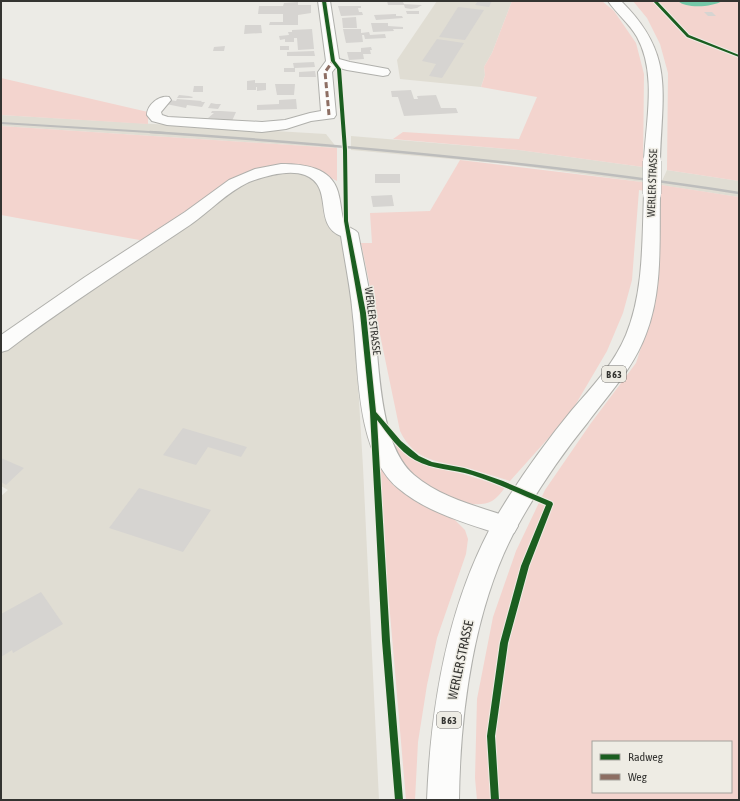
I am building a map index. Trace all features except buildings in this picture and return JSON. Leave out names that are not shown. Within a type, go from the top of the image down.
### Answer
[{"type":"main road","points":[[164,100],[154,111],[154,115],[157,118],[166,121],[262,127],[286,124],[310,117],[329,115],[324,72],[333,61],[324,1]]},
{"type":"main road","name":"WERLER STRASSE","points":[[443,800],[447,731],[455,680],[472,608],[483,573],[505,526],[524,493],[626,358],[640,322],[646,297],[652,194],[656,79],[655,66],[647,42],[641,32],[625,11],[614,1]]},
{"type":"main road","points":[[333,61],[347,66],[383,72]]},
{"type":"main road","name":"WERLER STRASSE","points":[[1,345],[54,306],[186,220],[225,188],[259,173],[272,170],[305,170],[319,175],[328,187],[335,223],[349,233],[363,313],[373,412],[387,458],[405,481],[430,498],[505,526]]},
{"type":"shaded area","points":[[437,1],[512,1],[492,53],[484,67],[485,75],[481,87],[400,79],[397,60]]},
{"type":"shaded area","points":[[512,1],[602,1],[614,11],[636,43],[644,74],[643,167],[519,150],[393,139],[403,132],[519,139],[537,97],[481,87],[485,75],[484,67],[492,53]]},
{"type":"shaded area","points":[[633,1],[739,1],[739,181],[667,170],[668,73],[660,44],[647,18]]},
{"type":"shaded area","points":[[678,1],[722,1],[712,5],[693,6],[682,4]]},
{"type":"shaded area","points":[[1,78],[148,112],[148,124],[1,115]]},
{"type":"shaded area","points":[[1,115],[326,134],[337,148],[1,126]]},
{"type":"shaded area","points":[[1,126],[337,148],[337,181],[310,168],[239,176],[220,186],[181,217],[145,241],[1,215]]},
{"type":"shaded area","points":[[351,136],[519,150],[643,167],[642,182],[507,164],[351,150]]},
{"type":"shaded area","points":[[460,160],[642,182],[739,197],[739,800],[477,800],[475,778],[477,699],[493,617],[516,551],[545,490],[591,423],[636,363],[651,317],[657,193],[639,190],[632,280],[623,313],[607,351],[570,414],[510,481],[428,458],[413,449],[400,431],[361,243],[372,243],[370,213],[430,211]]},
{"type":"shaded area","points":[[272,170],[319,175],[333,217],[349,233],[363,467],[379,800],[1,800],[1,496],[8,490],[1,486],[1,345],[225,188]]},
{"type":"shaded area","points":[[667,170],[739,181],[739,197],[660,185]]},
{"type":"shaded area","points":[[397,444],[403,452],[418,462],[505,487],[494,500],[482,504],[471,504],[448,497],[425,485],[409,471],[395,447]]},
{"type":"shaded area","points":[[377,462],[393,485],[418,503],[455,520],[465,530],[468,539],[466,554],[437,638],[427,685],[418,742],[415,800],[406,800]]},
{"type":"railway","points":[[1,123],[152,132]]},
{"type":"railway","points":[[152,132],[166,133]]},
{"type":"railway","points":[[152,132],[446,156],[666,182],[739,193]]},
{"type":"marked path","points":[[329,115],[325,72],[333,61],[335,64]]},
{"type":"cycle path","points":[[324,1],[333,61],[339,69],[345,150],[346,221],[363,313],[373,412],[386,641],[399,800]]},
{"type":"cycle path","points":[[655,1],[688,36],[739,56]]},
{"type":"cycle path","points":[[373,412],[399,443],[417,458],[430,464],[464,470],[480,475],[550,504],[525,566],[504,643],[491,736],[495,800]]}]
